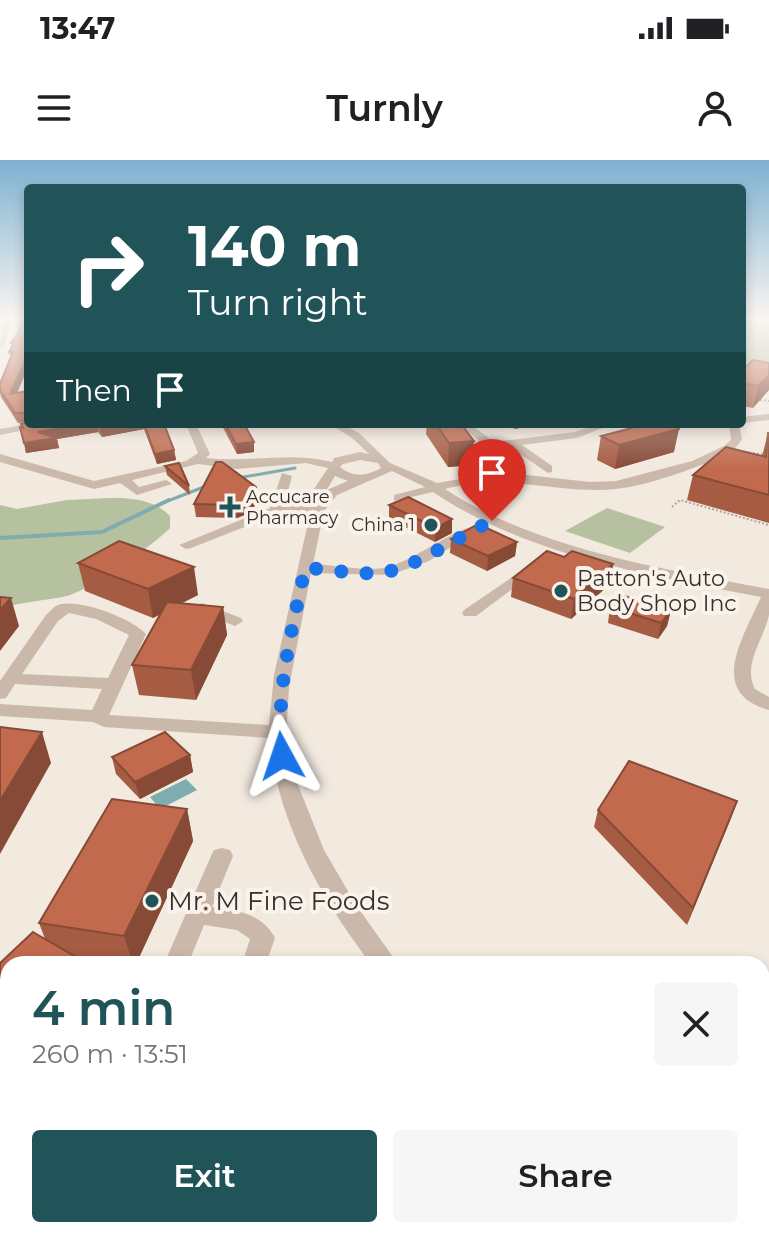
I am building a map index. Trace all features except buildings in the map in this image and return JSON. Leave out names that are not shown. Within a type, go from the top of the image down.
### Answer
[{"type":"street","points":[[746,420],[769,417]]},
{"type":"street","points":[[0,432],[25,428]]},
{"type":"street","points":[[193,428],[204,454],[198,460]]},
{"type":"street","points":[[323,428],[346,440],[348,449],[316,495],[318,510],[284,673],[278,726],[282,756],[298,815],[326,877],[380,956]]},
{"type":"street","points":[[318,510],[333,492],[375,481],[385,472],[385,463],[355,435],[342,428]]},
{"type":"street","points":[[468,428],[492,446],[502,477]]},
{"type":"street","points":[[548,469],[519,444],[516,435],[550,428]]},
{"type":"street","points":[[399,498],[457,482],[502,477],[589,485],[621,484],[721,454],[736,442],[736,428]]},
{"type":"street","points":[[492,446],[602,431]]},
{"type":"street","points":[[0,458],[87,485],[124,480],[198,460],[237,465],[306,459],[335,465],[360,456],[385,463],[427,480],[472,513],[561,546],[769,596],[748,647],[740,677],[747,692],[769,704]]},
{"type":"street","points":[[335,465],[345,476],[375,481],[409,480],[436,489]]},
{"type":"street","points":[[276,510],[286,476]]},
{"type":"street","points":[[124,480],[137,491],[166,484]]},
{"type":"street","points":[[375,481],[413,505]]},
{"type":"street","points":[[186,545],[276,510],[318,510]]},
{"type":"street","points":[[305,568],[385,572],[424,558],[455,537],[492,521]]},
{"type":"street","points":[[470,613],[561,546]]},
{"type":"street","points":[[183,615],[202,608],[235,621]]},
{"type":"street","points":[[6,687],[52,618],[62,609],[85,611],[143,630],[138,634],[98,716]]},
{"type":"street","points":[[6,687],[114,684]]},
{"type":"street","points":[[0,710],[98,716],[104,721],[278,726]]},
{"type":"street","points":[[180,956],[222,856]]},
{"type":"street","points":[[198,915],[244,922],[259,930],[263,938],[257,956]]},
{"type":"path","points":[[760,400],[769,401]]},
{"type":"path","points":[[739,451],[769,455]]},
{"type":"path","points":[[672,507],[680,500],[769,525]]},
{"type":"green space","points":[[122,498],[148,503],[170,516],[170,528],[90,586],[67,596],[0,609],[0,505],[17,509],[67,500]]},
{"type":"green space","points":[[607,508],[665,527],[630,553],[565,531]]},
{"type":"water","points":[[186,779],[197,790],[160,809],[150,797]]},
{"type":"waterway","points":[[238,478],[295,468]]},
{"type":"waterway","points":[[165,502],[209,485]]},
{"type":"waterway","points":[[0,538],[102,532],[169,500]]},
{"type":"place","name":"Accucare Pharmacy","points":[[230,507]]},
{"type":"place","name":"China 1","points":[[431,525]]},
{"type":"place","name":"Patton's Auto Body Shop Inc","points":[[561,591]]},
{"type":"place","name":"Mr. M Fine Foods","points":[[152,901]]},
{"type":"route","points":[[282,756],[278,720],[305,568],[385,572],[424,558],[455,537],[492,521]]}]
